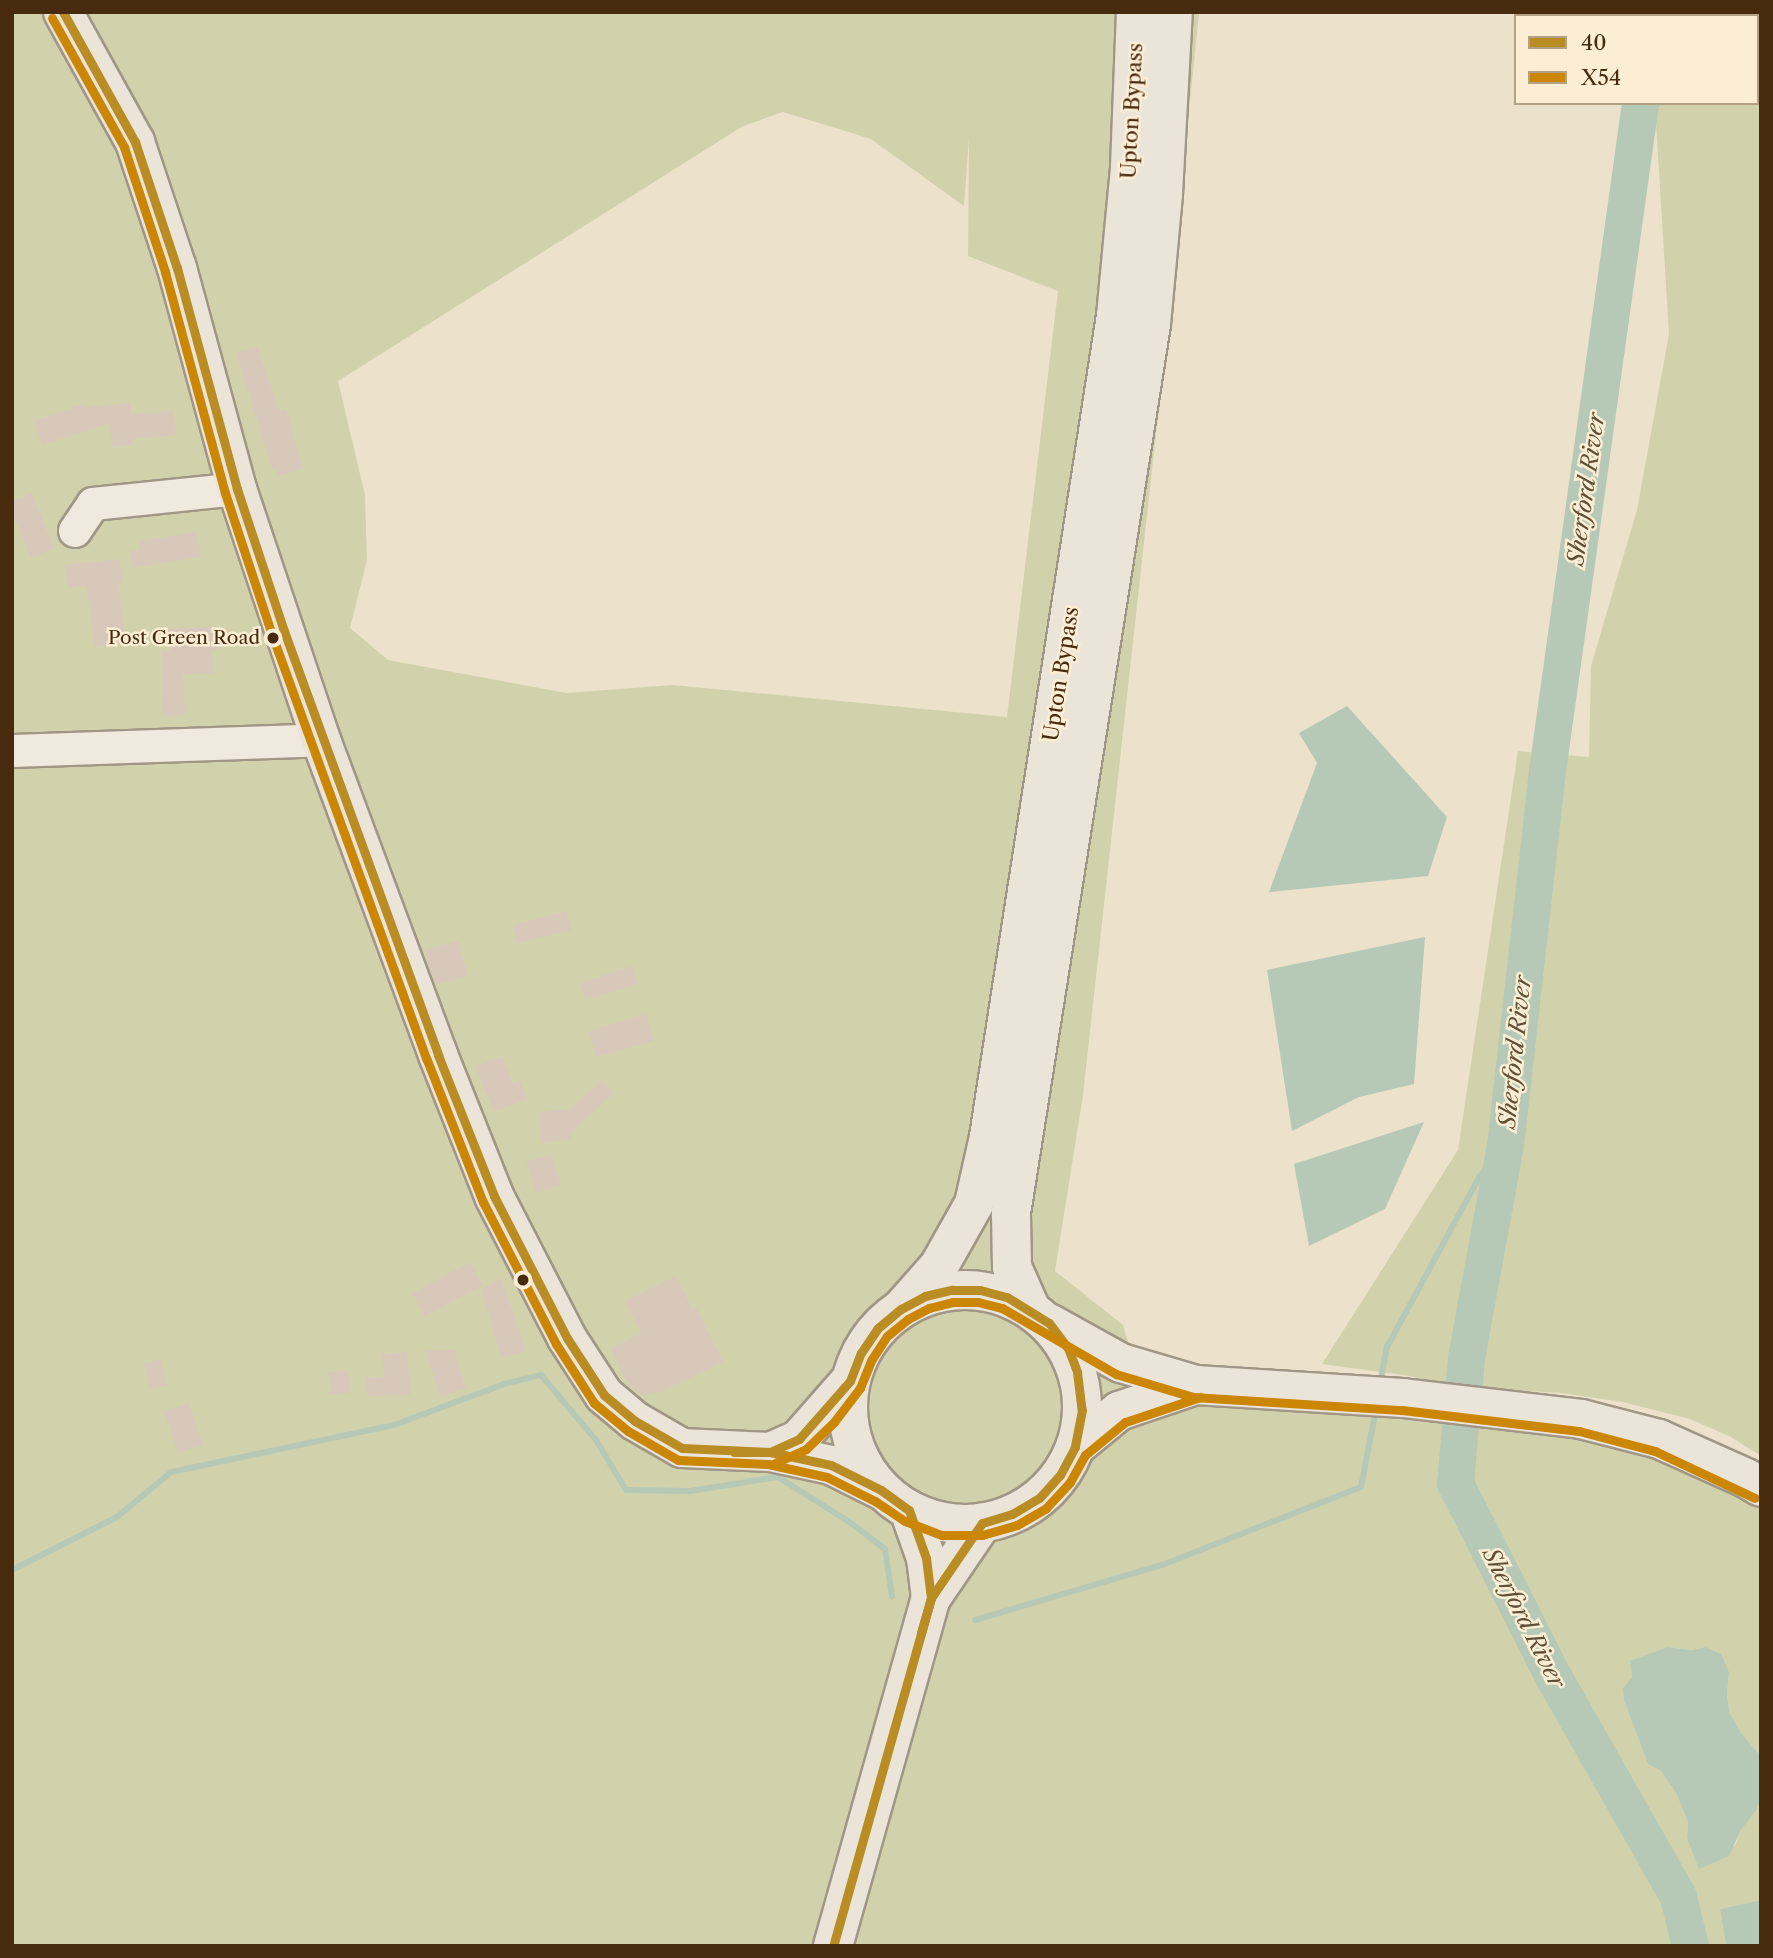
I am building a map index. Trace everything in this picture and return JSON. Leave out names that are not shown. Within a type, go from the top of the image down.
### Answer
[{"type":"main road","points":[[63,12],[135,142],[177,268],[237,489],[321,740],[438,1055],[494,1196],[567,1338],[604,1395],[635,1421],[682,1448],[771,1452],[831,1465],[944,1523],[982,1523],[1012,1514],[1039,1498],[1060,1475],[1075,1447],[1082,1410],[1077,1373],[1068,1348],[1040,1317]]},
{"type":"main road","name":"Upton Bypass","points":[[901,1309],[939,1266],[974,1204],[989,1137],[1116,317],[1130,167],[1136,12]]},
{"type":"main road","name":"Upton Bypass","points":[[1040,1317],[1012,1267],[1011,1213],[1151,324],[1163,194],[1174,12]]},
{"type":"main road","points":[[931,1598],[926,1558],[895,1500],[859,1458],[848,1420],[850,1381],[861,1353],[872,1336],[901,1309],[925,1296],[952,1290],[980,1290],[1007,1297],[1121,1363],[1196,1385],[1422,1400],[1581,1419],[1659,1439],[1732,1471],[1761,1487]]},
{"type":"main road","points":[[771,1452],[799,1439],[850,1381]]},
{"type":"main road","points":[[1075,1447],[1119,1411],[1196,1385]]},
{"type":"main road","points":[[833,1946],[931,1598],[982,1523]]},
{"type":"street","points":[[75,531],[93,504],[237,489]]},
{"type":"street","points":[[12,751],[321,740]]},
{"type":"shaded area","points":[[12,12],[1199,12],[1167,334],[1083,1095],[1055,1271],[1123,1325],[1151,1420],[1172,1402],[1345,1406],[1623,1440],[1761,1500],[1761,1756],[1741,1733],[1730,1713],[1727,1696],[1729,1672],[1705,1647],[1691,1650],[1668,1647],[1632,1677],[1624,1701],[1648,1764],[1661,1771],[1676,1793],[1688,1822],[1687,1839],[1735,1846],[1741,1830],[1761,1800],[1761,1900],[1720,1909],[1726,1946],[12,1946]],"holes":[[[783,112],[871,139],[964,206],[969,138],[968,256],[1058,291],[1007,717],[673,685],[566,693],[388,660],[350,628],[367,560],[365,495],[338,381],[743,126]]]},
{"type":"shaded area","points":[[1761,12],[1761,1456],[1731,1437],[1690,1419],[1623,1402],[1561,1393],[1445,1386],[1410,1376],[1322,1364],[1458,1150],[1518,751],[1589,757],[1591,666],[1637,510],[1669,334],[1655,107],[1759,105],[1759,14],[1693,14]]},
{"type":"shaded area","points":[[1347,706],[1447,817],[1428,876],[1269,892],[1317,763],[1299,733]]},
{"type":"shaded area","points":[[1425,937],[1414,1084],[1359,1097],[1292,1131],[1267,970]]},
{"type":"shaded area","points":[[1424,1122],[1385,1209],[1309,1246],[1294,1164]]},
{"type":"shaded area","points":[[1668,1647],[1691,1650],[1705,1647],[1721,1654],[1729,1672],[1727,1696],[1730,1713],[1741,1733],[1761,1756],[1761,1800],[1756,1810],[1741,1830],[1729,1856],[1699,1869],[1687,1838],[1688,1822],[1676,1793],[1661,1771],[1648,1764],[1624,1701],[1623,1688],[1632,1677],[1630,1661]]},
{"type":"shaded area","points":[[1761,1900],[1761,1946],[1726,1946],[1720,1909]]},
{"type":"building","points":[[257,346],[279,411],[286,409],[303,468],[278,476],[276,470],[273,471],[236,353]]},
{"type":"building","points":[[130,403],[131,414],[174,411],[176,435],[132,439],[133,445],[112,447],[110,423],[42,445],[34,421],[83,404],[84,407]]},
{"type":"building","points":[[32,493],[54,549],[31,558],[12,513],[12,501]]},
{"type":"building","points":[[197,532],[201,557],[133,568],[130,551],[139,550],[138,541]]},
{"type":"building","points":[[119,559],[122,582],[118,583],[126,643],[95,647],[86,586],[67,588],[64,565]]},
{"type":"building","points":[[216,627],[218,650],[212,650],[214,673],[183,674],[185,715],[161,716],[162,651],[170,651],[169,629]]},
{"type":"building","points":[[566,911],[571,930],[517,943],[513,925]]},
{"type":"building","points":[[458,941],[468,976],[435,985],[425,950]]},
{"type":"building","points":[[632,966],[638,984],[586,1000],[580,983]]},
{"type":"building","points":[[646,1014],[654,1041],[596,1057],[589,1031]]},
{"type":"building","points":[[502,1056],[513,1083],[520,1080],[527,1099],[494,1112],[475,1066]]},
{"type":"building","points":[[602,1080],[614,1093],[572,1131],[572,1139],[541,1143],[539,1112],[570,1109]]},
{"type":"building","points":[[551,1154],[561,1185],[536,1193],[526,1162]]},
{"type":"building","points":[[470,1262],[483,1286],[424,1316],[412,1293]]},
{"type":"building","points":[[676,1276],[692,1309],[696,1307],[723,1362],[657,1393],[642,1395],[628,1385],[611,1348],[641,1333],[625,1301]]},
{"type":"building","points":[[501,1278],[526,1351],[501,1358],[481,1289]]},
{"type":"building","points":[[454,1350],[466,1389],[440,1397],[426,1351]]},
{"type":"building","points":[[407,1352],[410,1395],[367,1396],[366,1378],[384,1377],[382,1354]]},
{"type":"building","points":[[160,1359],[167,1385],[150,1389],[144,1364]]},
{"type":"building","points":[[349,1371],[350,1393],[330,1394],[328,1372]]},
{"type":"building","points":[[189,1403],[203,1445],[178,1453],[164,1411]]},
{"type":"waterway","name":"Sherford River","points":[[1640,105],[1547,771],[1505,1145],[1466,1358],[1455,1483],[1554,1678],[1678,1896],[1690,1946]]},
{"type":"waterway","points":[[1380,1385],[1387,1347],[1480,1176],[1505,1145]]},
{"type":"waterway","points":[[12,1570],[117,1517],[171,1472],[394,1425],[504,1384],[541,1375],[596,1440],[626,1490],[690,1491],[778,1477],[848,1521],[885,1549],[892,1596]]},
{"type":"waterway","points":[[975,1620],[1162,1565],[1361,1487],[1376,1409]]},
{"type":"transit line","name":"40","points":[[63,12],[135,142],[177,268],[237,489],[284,631],[438,1055],[494,1196],[567,1338],[604,1395],[635,1421],[682,1448],[770,1452],[799,1439],[850,1381],[861,1353],[878,1328],[901,1309],[925,1296],[952,1290],[980,1290],[1007,1297],[1049,1323],[1068,1348],[1077,1372],[1082,1410],[1075,1447],[1060,1475],[1039,1498],[1012,1514],[982,1523],[931,1598],[833,1946]]},
{"type":"transit line","name":"X54","points":[[52,18],[124,147],[165,272],[225,493],[272,635],[427,1060],[483,1202],[556,1344],[594,1403],[628,1431],[678,1460],[768,1464],[827,1477],[875,1501],[905,1521],[942,1535],[982,1535],[1017,1525],[1046,1508],[1070,1482],[1085,1455],[1125,1422],[1200,1397]]},
{"type":"transit line","name":"X54","points":[[775,1463],[806,1449],[834,1422],[860,1388],[872,1359],[887,1336],[908,1319],[929,1308],[953,1302],[978,1302],[1002,1308],[1116,1374],[1193,1397],[1402,1410],[1579,1431],[1655,1451],[1755,1498]]},
{"type":"transit line","name":"40","points":[[734,1452],[770,1452],[831,1465],[881,1490],[909,1510],[926,1558],[931,1598],[921,1634]]},
{"type":"place","name":"Post Green Road","points":[[273,638]]}]
